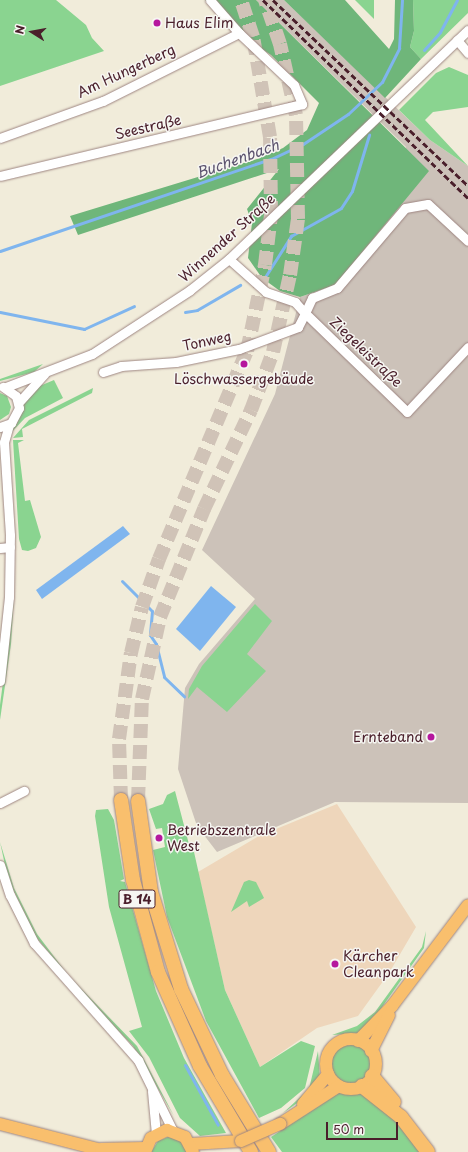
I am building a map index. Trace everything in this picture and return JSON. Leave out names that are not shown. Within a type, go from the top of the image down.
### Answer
[{"type":"highway","name":"B 14","points":[[121,800],[133,880],[161,978],[200,1066],[251,1152]]},
{"type":"highway","name":"B 14","points":[[138,801],[151,892],[181,989],[222,1075],[269,1152]]},
{"type":"highway","points":[[372,1076],[399,1108],[401,1117]]},
{"type":"highway","points":[[362,1086],[401,1117],[428,1152]]},
{"type":"main road","points":[[358,1041],[392,1006],[468,905]]},
{"type":"main road","points":[[371,1051],[392,1006]]},
{"type":"main road","points":[[0,1124],[105,1150],[145,1150],[156,1134],[173,1131],[192,1148],[219,1149],[241,1142],[280,1124],[339,1086],[362,1086],[372,1076],[375,1060],[371,1051],[358,1041],[343,1041],[332,1048],[326,1061],[328,1074],[339,1086]]},
{"type":"main road","points":[[292,1116],[328,1074]]},
{"type":"street","points":[[210,0],[240,33]]},
{"type":"street","name":"Winnender Straße","points":[[3,387],[44,374],[92,354],[161,312],[229,259],[403,89],[468,30]]},
{"type":"street","name":"Seestraße","points":[[0,176],[302,104],[294,86],[240,33]]},
{"type":"street","name":"Am Hungerberg","points":[[0,138],[103,101],[240,33]]},
{"type":"street","points":[[457,40],[468,53]]},
{"type":"street","points":[[305,313],[312,298],[337,288],[405,208],[428,204],[468,241]]},
{"type":"street","name":"Ziegeleistraße","points":[[229,259],[266,292],[296,302],[305,313],[407,412],[468,347]]},
{"type":"street","name":"Tonweg","points":[[103,372],[121,366],[176,362],[239,349],[298,327],[305,313]]},
{"type":"street","points":[[0,681],[8,625],[4,569],[10,547],[4,426],[18,413],[18,402],[44,374]]},
{"type":"street","points":[[3,387],[18,402]]},
{"type":"street","points":[[0,548],[10,547]]},
{"type":"street","points":[[0,803],[24,791]]},
{"type":"street","points":[[0,865],[10,895],[34,943],[67,984],[127,1046],[148,1078],[173,1131]]},
{"type":"street","points":[[148,1078],[156,1134]]},
{"type":"shaded area","points":[[256,0],[284,0],[430,140],[468,166],[468,803],[335,802],[217,852],[197,826],[178,769],[185,688],[199,664],[255,599],[202,550],[275,394],[300,297],[335,285],[374,234],[406,147]]},
{"type":"shaded area","points":[[337,804],[416,927],[389,973],[358,1016],[317,1028],[260,1067],[225,990],[198,872],[259,836]]},
{"type":"green space","points":[[0,0],[56,0],[86,25],[92,38],[104,51],[0,86]]},
{"type":"green space","points":[[205,0],[256,0],[429,171],[335,285],[300,297],[280,291],[262,278],[248,258],[252,223],[247,209],[279,169],[78,235],[70,216],[257,159],[283,148],[307,130],[319,103],[271,55],[230,28]]},
{"type":"green space","points":[[284,0],[345,0],[389,49],[394,39],[395,0],[413,0],[414,31],[410,47],[421,59],[385,98]]},
{"type":"green space","points":[[355,0],[374,0],[374,19]]},
{"type":"green space","points":[[413,0],[468,0],[468,13],[421,59],[410,47],[414,31]]},
{"type":"green space","points":[[449,67],[468,75],[468,107],[433,112],[425,120],[468,166],[430,140],[399,110],[436,73]]},
{"type":"green space","points":[[43,364],[34,372],[0,381],[0,379]]},
{"type":"green space","points":[[54,380],[63,398],[25,418],[10,434],[24,402],[35,388]]},
{"type":"green space","points":[[93,388],[92,393],[22,429],[23,437],[13,438],[29,420]]},
{"type":"green space","points":[[0,393],[7,396],[11,407],[9,414],[0,420]]},
{"type":"green space","points":[[13,440],[24,440],[18,443],[25,501],[30,500],[41,537],[36,548],[28,551],[22,550],[19,539]]},
{"type":"green space","points":[[14,596],[11,644],[0,720],[0,705]]},
{"type":"green space","points":[[255,604],[272,621],[247,654],[266,671],[227,712],[197,687],[188,699],[189,689],[202,666]]},
{"type":"green space","points":[[175,791],[191,852],[194,852],[225,990],[260,1067],[301,1041],[315,1046],[305,1088],[281,1108],[259,1118],[206,1021],[167,917],[153,850],[165,847],[162,828],[156,829],[149,809],[163,804],[167,795]]},
{"type":"green space","points":[[108,809],[114,820],[124,879],[120,881],[125,882],[156,991],[184,1058],[226,1133],[200,1136],[180,1118],[149,1057],[129,1031],[142,1027],[109,907],[95,816],[96,810]]},
{"type":"green space","points":[[0,842],[14,888],[37,934],[68,975],[137,1046],[174,1116],[133,1046],[81,992],[36,937],[8,879]]},
{"type":"green space","points":[[249,880],[256,882],[264,898],[249,907],[247,901],[231,912],[244,882]]},
{"type":"green space","points":[[426,931],[424,948],[375,1017],[358,1033],[332,1035],[357,1026],[375,1012],[422,947]]},
{"type":"green space","points":[[351,1044],[365,1050],[371,1064],[365,1078],[351,1084],[337,1078],[331,1064],[337,1050]]},
{"type":"green space","points":[[318,1051],[320,1078],[303,1099],[283,1113],[309,1089]]},
{"type":"green space","points":[[339,1093],[362,1093],[393,1116],[422,1152],[282,1152],[271,1137]]},
{"type":"green space","points":[[168,1137],[179,1139],[189,1152],[151,1152],[158,1141]]},
{"type":"water","points":[[123,526],[130,534],[42,599],[36,590]]},
{"type":"water","points":[[211,586],[236,607],[200,651],[176,629]]},
{"type":"waterway","name":"Buchenbach","points":[[0,251],[271,159],[303,144],[348,114],[382,82],[399,48],[402,0]]},
{"type":"waterway","points":[[424,50],[440,32],[457,0]]},
{"type":"waterway","points":[[265,277],[291,236],[341,208],[352,191],[369,135]]},
{"type":"waterway","points":[[185,312],[197,310],[240,285]]},
{"type":"waterway","points":[[0,312],[84,329],[134,306]]},
{"type":"waterway","points":[[122,581],[152,611],[150,635],[156,644],[164,677],[184,696]]},
{"type":"waterway","points":[[185,1065],[218,1125]]},
{"type":"tunnel","points":[[121,800],[119,739],[131,653],[142,607],[159,559],[247,351],[265,265],[271,215],[270,137],[253,37],[241,0]]},
{"type":"tunnel","points":[[138,801],[142,699],[160,617],[204,509],[251,410],[273,352],[290,275],[298,219],[296,115],[280,44],[265,0]]},
{"type":"railway","points":[[263,0],[468,198]]},
{"type":"railway","points":[[273,0],[468,186]]},
{"type":"place","name":"Haus Elim","points":[[157,23]]},
{"type":"place","name":"Löschwassergebäude","points":[[244,364]]},
{"type":"place","name":"Ernteband","points":[[431,737]]},
{"type":"place","name":"Betriebszentrale West","points":[[159,838]]},
{"type":"place","name":"Kärcher Cleanpark","points":[[335,964]]}]
